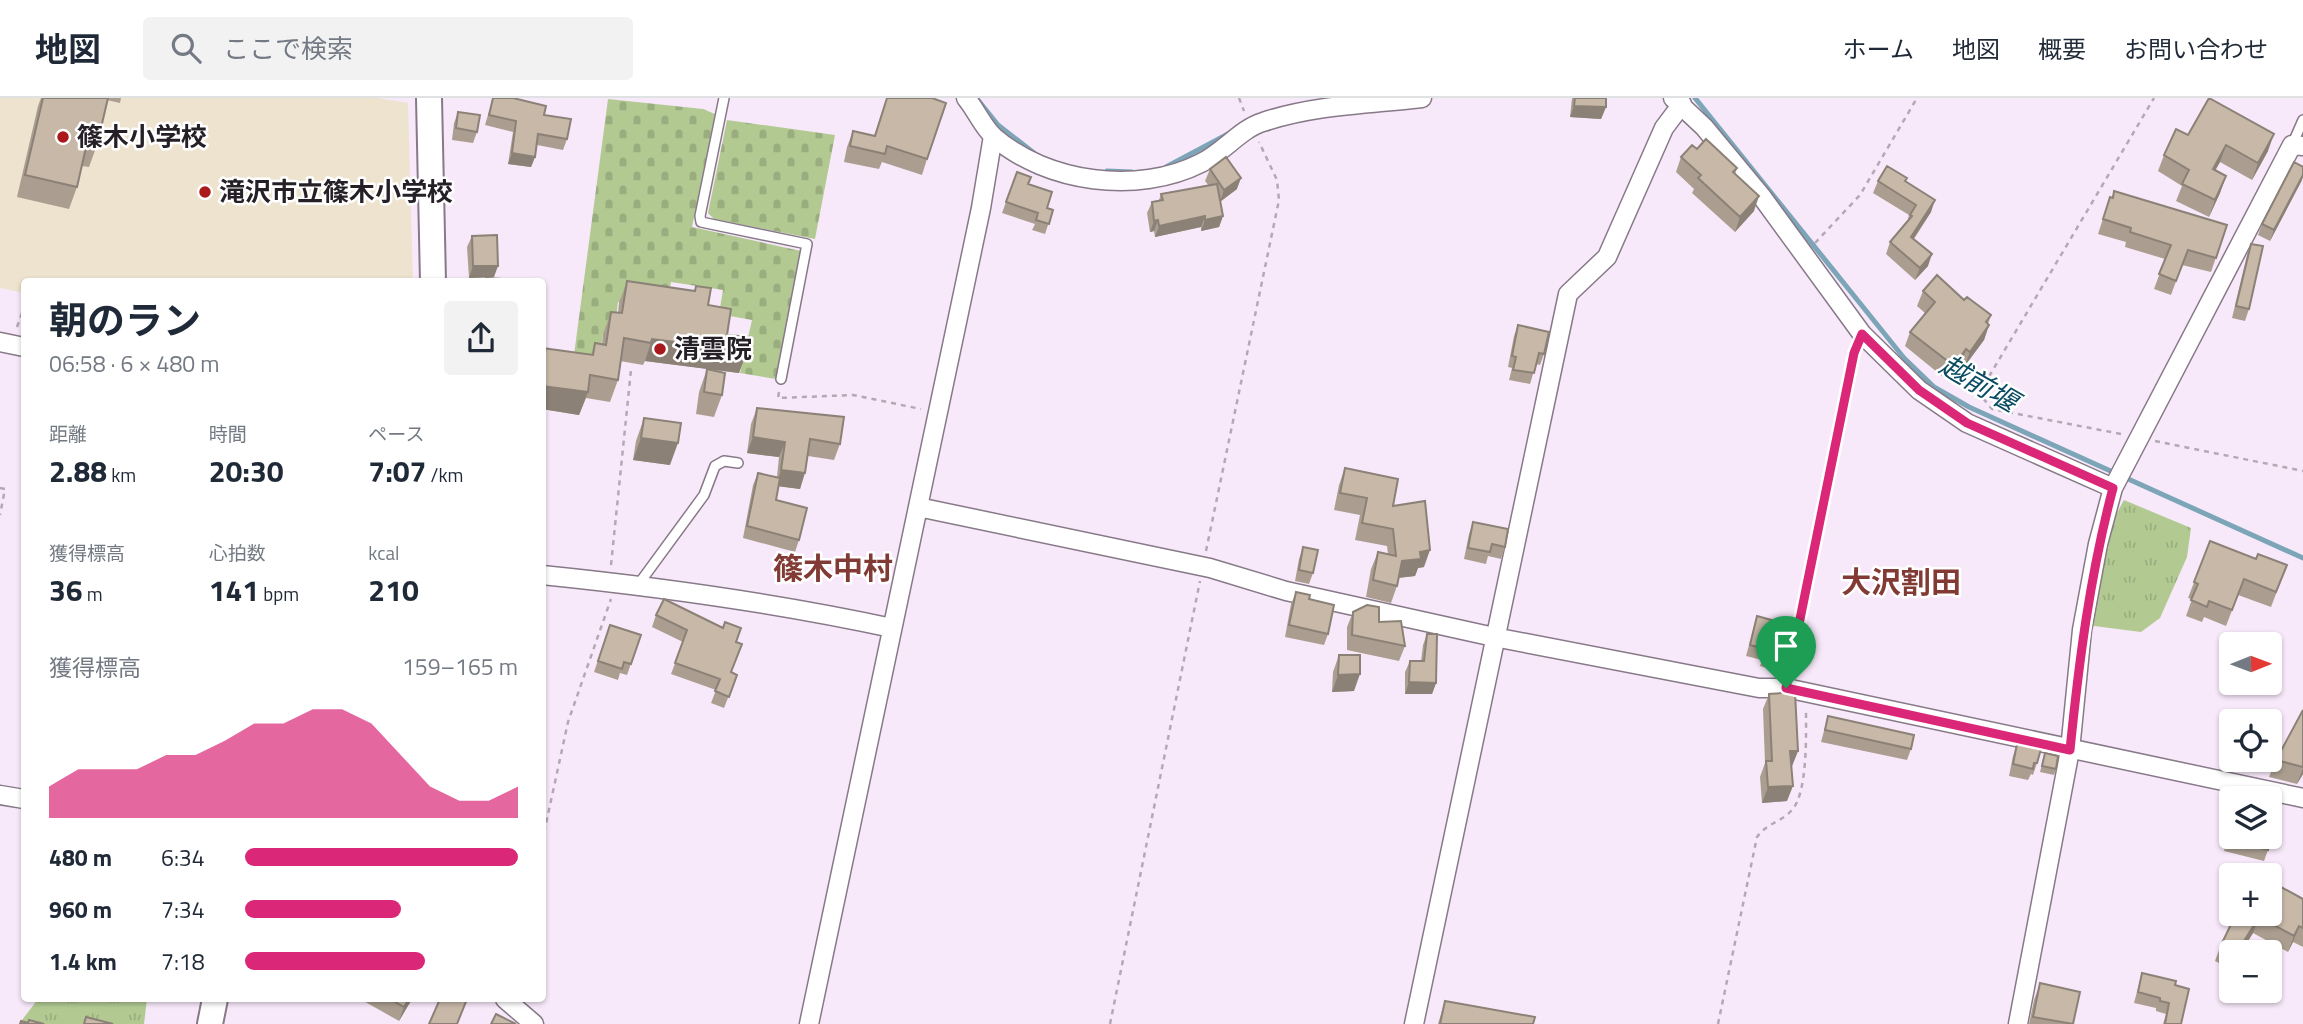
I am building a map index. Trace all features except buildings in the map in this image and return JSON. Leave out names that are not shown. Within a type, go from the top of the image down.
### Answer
[{"type":"street","points":[[429,98],[433,278]]},
{"type":"street","points":[[966,98],[993,136],[1033,163],[1070,176],[1101,180],[1171,174],[1202,163],[1260,122],[1305,111],[1422,98]]},
{"type":"street","points":[[1414,1024],[1568,294],[1607,257],[1678,101],[1762,197],[1862,334],[1919,390],[1967,423],[2117,479]]},
{"type":"street","points":[[809,1024],[981,208],[993,136]]},
{"type":"street","points":[[2018,1024],[2070,750],[2082,630],[2098,544],[2117,479],[2298,146]]},
{"type":"street","points":[[0,342],[21,346]]},
{"type":"street","points":[[918,507],[1210,568],[1286,591],[1494,637],[1759,688],[1786,688],[2303,798]]},
{"type":"street","points":[[546,575],[638,585],[801,608],[892,628]]},
{"type":"street","points":[[0,795],[21,798]]},
{"type":"street","points":[[210,1024],[214,1002]]},
{"type":"street","points":[[508,1002],[534,1024]]},
{"type":"lane","points":[[724,98],[699,216],[701,222],[807,244],[781,379]]},
{"type":"lane","points":[[2298,146],[2303,120]]},
{"type":"lane","points":[[638,585],[704,495],[715,466],[724,461],[738,463]]},
{"type":"path","points":[[1238,98],[1244,111]]},
{"type":"path","points":[[1821,239],[1860,195],[1917,98]]},
{"type":"path","points":[[2154,98],[1981,390],[1982,397],[1993,409],[2303,471]]},
{"type":"path","points":[[1786,688],[1854,353],[1862,334]]},
{"type":"path","points":[[546,824],[568,722],[613,582],[624,423],[631,370]]},
{"type":"path","points":[[781,379],[778,398],[853,395],[938,412]]},
{"type":"path","points":[[0,488],[5,489],[0,515]]},
{"type":"path","points":[[1718,1024],[1757,837],[1773,820],[1792,811],[1801,789],[1807,693]]},
{"type":"shaded area","name":"滝沢市立篠木小学校","points":[[0,98],[378,98],[408,103],[413,278],[21,278],[21,292],[0,288]]},
{"type":"green space","points":[[608,99],[703,109],[715,114],[692,227],[801,251],[776,379],[740,373],[752,320],[719,314],[723,290],[671,282],[666,309],[618,302],[614,335],[603,334],[599,360],[574,355]]},
{"type":"green space","points":[[727,120],[835,135],[815,239],[714,219],[708,213]]},
{"type":"green space","points":[[2124,500],[2191,528],[2187,557],[2160,618],[2141,632],[2094,626],[2090,621],[2113,520]]},
{"type":"green space","points":[[36,1002],[147,1002],[144,1024],[27,1024],[22,1020]]},
{"type":"waterway","name":"越前堰","points":[[1695,98],[1904,358],[1934,387],[1969,407],[2303,558]]},
{"type":"waterway","name":"越前堰","points":[[978,100],[998,125],[1034,153]]},
{"type":"waterway","name":"越前堰","points":[[1166,167],[1228,134]]},
{"type":"waterway","name":"越前堰","points":[[1107,171],[1132,172]]},
{"type":"place","name":"篠木小学校","points":[[63,137]]},
{"type":"place","name":"滝沢市立篠木小学校","points":[[205,192]]},
{"type":"place","name":"清雲院","points":[[660,349]]},
{"type":"district","name":"篠木中村","points":[[833,569]]},
{"type":"district","name":"大沢割田","points":[[1901,583]]},
{"type":"route","points":[[1862,334],[1919,390],[1967,423],[2113,488],[2098,544],[2082,630],[2070,750],[1786,688],[1854,353],[1862,334]]}]
